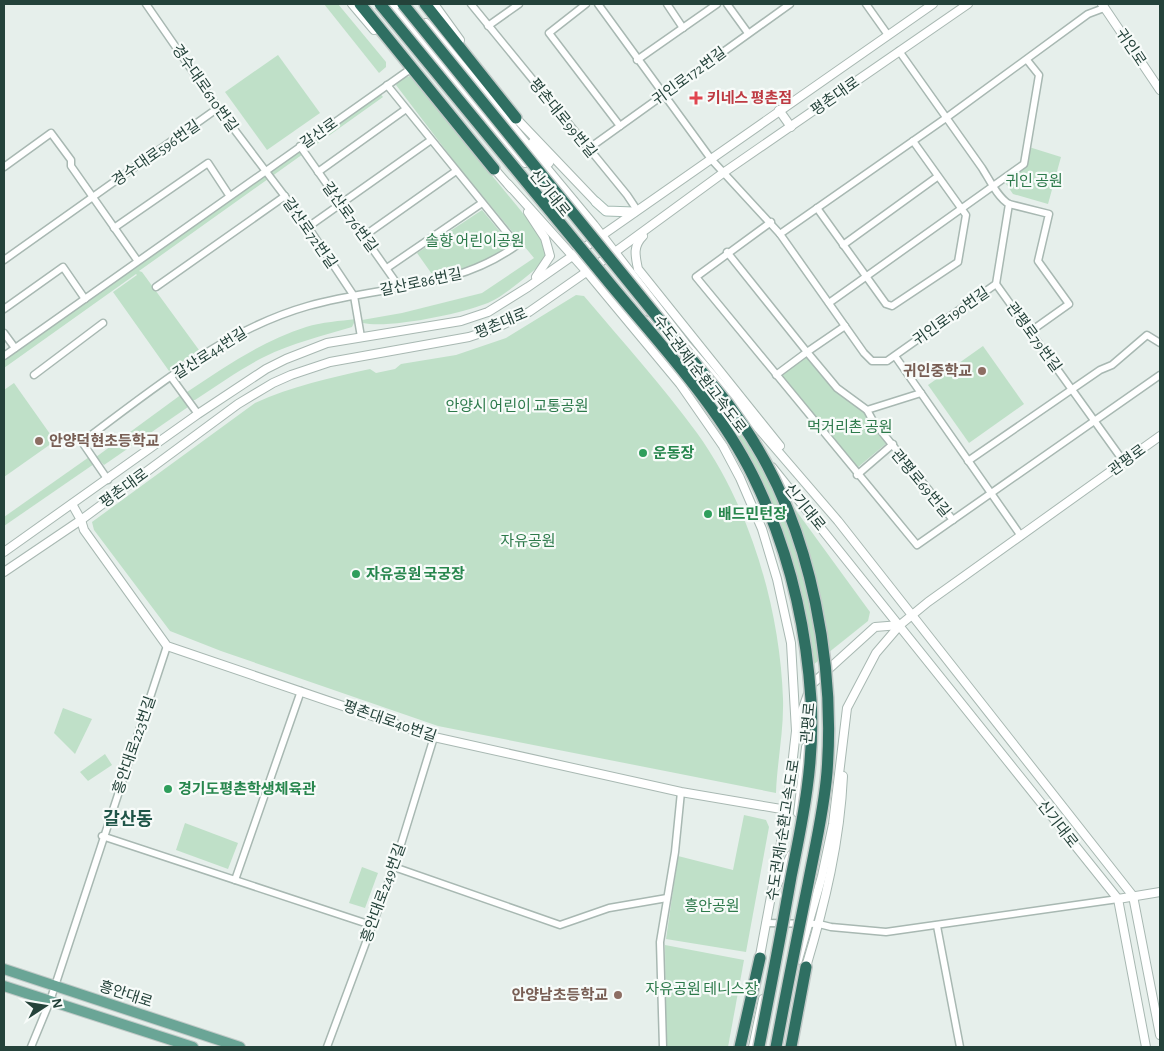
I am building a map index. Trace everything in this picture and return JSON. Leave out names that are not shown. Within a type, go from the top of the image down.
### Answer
[{"type":"highway","points":[[360,4],[494,169]]},
{"type":"highway","name":"수도권제1순환고속도로","points":[[380,4],[671,357],[721,423],[752,474],[775,527],[793,584],[805,647],[811,700],[811,743],[803,817],[759,1047]]},
{"type":"highway","name":"수도권제1순환고속도로","points":[[403,4],[728,404],[756,445],[778,490],[796,535],[811,582],[820,628],[828,684],[828,755],[820,820],[777,1047]]},
{"type":"highway","points":[[425,4],[516,118]]},
{"type":"highway","points":[[739,1047],[760,958]]},
{"type":"highway","points":[[791,1047],[806,967]]},
{"type":"main road","points":[[596,202],[606,211],[635,211]]},
{"type":"main road","name":"흥안대로","points":[[4,970],[240,1047]]},
{"type":"main road","name":"흥안대로","points":[[4,986],[193,1047]]},
{"type":"main road","points":[[74,1009],[79,995]]},
{"type":"street","name":"경수대로610번길","points":[[146,4],[218,108],[265,170]]},
{"type":"street","points":[[352,4],[409,70],[450,122],[572,255],[617,308],[699,410],[723,446],[744,486],[762,529],[777,579],[791,643],[796,730],[787,810],[760,958]]},
{"type":"street","name":"신기대로","points":[[391,4],[605,260],[900,625],[1118,899],[1146,1047]]},
{"type":"street","name":"신기대로","points":[[410,4],[602,235],[685,343],[838,521],[1134,896],[1160,1035]]},
{"type":"street","name":"평촌대로99번길","points":[[471,4],[627,195],[635,211]]},
{"type":"street","points":[[488,26],[519,4]]},
{"type":"street","points":[[586,4],[549,33],[620,126]]},
{"type":"street","name":"귀인로190번길","points":[[598,4],[711,159],[771,222],[872,361],[882,362],[895,356],[996,284],[1009,204]]},
{"type":"street","points":[[667,4],[683,28]]},
{"type":"street","points":[[637,60],[718,4]]},
{"type":"street","points":[[727,4],[748,34]]},
{"type":"street","name":"귀인로172번길","points":[[588,149],[790,4]]},
{"type":"street","points":[[866,4],[888,35]]},
{"type":"street","name":"평촌대로","points":[[4,552],[32,530],[108,480],[198,414],[286,359],[327,343],[461,321],[488,312],[602,235],[933,4]]},
{"type":"street","name":"평촌대로","points":[[4,572],[81,520],[238,404],[282,379],[330,362],[448,342],[496,328],[529,312],[605,260],[724,173],[968,4]]},
{"type":"street","points":[[437,5],[589,220]]},
{"type":"street","points":[[780,234],[946,118],[1088,14],[1103,6]]},
{"type":"street","name":"귀인로","points":[[1103,6],[1160,90]]},
{"type":"street","points":[[898,51],[1004,201],[1049,214],[1038,261],[1069,304],[1031,331]]},
{"type":"street","points":[[829,303],[1024,164],[1038,75],[1027,60]]},
{"type":"street","name":"갈산로","points":[[4,356],[229,195],[409,70]]},
{"type":"street","name":"갈산로86번길","points":[[354,296],[467,273],[501,257],[517,245],[386,85]]},
{"type":"street","name":"경수대로596번길","points":[[4,260],[218,108]]},
{"type":"street","points":[[318,172],[406,109]]},
{"type":"street","points":[[779,110],[791,127]]},
{"type":"street","points":[[516,118],[596,202]]},
{"type":"street","points":[[4,167],[51,133],[137,260]]},
{"type":"street","points":[[308,227],[431,140]]},
{"type":"street","points":[[817,208],[886,304],[892,306],[958,262],[966,215],[912,142]]},
{"type":"street","name":"갈산로76번길","points":[[300,146],[388,268],[400,288]]},
{"type":"street","points":[[114,228],[208,163],[229,195]]},
{"type":"street","name":"갈산로72번길","points":[[265,170],[308,227],[354,296]]},
{"type":"street","points":[[364,236],[456,171]]},
{"type":"street","points":[[843,245],[937,177]]},
{"type":"street","points":[[508,184],[545,238],[550,256],[545,267],[528,286]]},
{"type":"street","points":[[156,287],[285,196]]},
{"type":"street","name":"갈산로86번길","points":[[388,268],[482,202]]},
{"type":"street","points":[[771,222],[727,252],[696,277],[857,475]]},
{"type":"street","points":[[651,227],[637,242],[635,253],[638,269],[725,375],[838,521]]},
{"type":"street","points":[[727,252],[837,388],[867,410],[873,421],[893,444]]},
{"type":"street","points":[[4,309],[63,267],[85,299]]},
{"type":"street","name":"관평로79번길","points":[[996,284],[1124,462]]},
{"type":"street","points":[[354,296],[361,337]]},
{"type":"street","name":"갈산로44번길","points":[[108,480],[82,442],[171,377],[236,335],[271,318],[309,305],[354,296]]},
{"type":"street","points":[[617,308],[657,325]]},
{"type":"street","points":[[34,375],[103,323]]},
{"type":"street","points":[[776,375],[845,326]]},
{"type":"street","points":[[4,332],[15,348]]},
{"type":"street","points":[[968,461],[1100,370],[1112,365],[1147,336],[1160,342]]},
{"type":"street","points":[[685,343],[725,375]]},
{"type":"street","points":[[678,350],[748,472],[770,523],[788,578],[811,685],[796,730]]},
{"type":"street","points":[[895,356],[1021,536]]},
{"type":"street","points":[[1094,420],[1160,375]]},
{"type":"street","points":[[171,377],[198,414]]},
{"type":"street","points":[[867,410],[921,393]]},
{"type":"street","name":"관평로69번길","points":[[953,520],[893,444],[857,475],[917,546],[1094,420]]},
{"type":"street","name":"관평로","points":[[777,1047],[789,988],[822,876],[833,824],[847,708],[876,652],[900,625],[1160,436]]},
{"type":"street","points":[[72,504],[84,530],[167,646]]},
{"type":"street","name":"관평로","points":[[753,1047],[790,855],[805,752],[811,685],[875,628],[900,625]]},
{"type":"street","name":"평촌대로40번길","points":[[167,646],[434,738],[681,792],[787,810]]},
{"type":"street","name":"흥안대로223번길","points":[[31,1047],[50,1001],[53,986],[102,836],[167,646]]},
{"type":"street","points":[[234,880],[301,691]]},
{"type":"street","points":[[796,1047],[839,828],[847,708]]},
{"type":"street","name":"흥안대로249번길","points":[[327,1047],[394,867],[434,738]]},
{"type":"street","points":[[663,1047],[660,942],[681,792]]},
{"type":"street","points":[[102,836],[371,925]]},
{"type":"street","points":[[771,898],[790,855]]},
{"type":"street","points":[[394,867],[560,925],[609,908],[667,898]]},
{"type":"street","points":[[806,967],[819,924],[822,876]]},
{"type":"street","points":[[766,923],[819,924],[831,927],[886,932],[1160,892]]},
{"type":"street","points":[[937,926],[960,1047]]},
{"type":"green space","points":[[324,4],[338,4],[386,62],[386,67],[379,73]]},
{"type":"green space","points":[[278,55],[320,113],[267,150],[225,92]]},
{"type":"green space","points":[[410,76],[545,240],[547,255],[542,264],[499,297],[485,304],[459,312],[406,322],[389,324],[363,323],[362,320],[402,313],[482,293],[534,258],[457,165],[396,85],[400,79]]},
{"type":"green space","points":[[379,92],[383,97],[139,271],[142,272],[199,350],[169,371],[113,292],[136,274],[4,368],[4,358]]},
{"type":"green space","name":"귀인 공원","points":[[1029,147],[1061,157],[1048,204],[1013,194],[1004,181],[1026,165]]},
{"type":"green space","name":"솔향 어린이공원","points":[[482,210],[511,245],[474,266],[434,277],[417,253]]},
{"type":"green space","name":"자유공원","points":[[576,295],[584,296],[684,415],[716,462],[747,526],[759,560],[768,595],[781,665],[783,711],[776,793],[438,726],[221,651],[170,631],[94,530],[92,522],[255,403],[297,387],[340,376],[370,369],[376,373],[395,369],[401,364],[456,355],[506,338]]},
{"type":"green space","points":[[356,319],[352,327],[296,344],[264,357],[195,400],[192,400],[187,392],[244,355],[290,333],[318,324]]},
{"type":"green space","points":[[983,346],[1024,404],[969,443],[928,385]]},
{"type":"green space","name":"먹거리촌 공원","points":[[806,357],[834,390],[866,411],[888,442],[857,468],[779,375]]},
{"type":"green space","points":[[14,383],[55,441],[4,477],[4,390]]},
{"type":"green space","points":[[182,394],[189,404],[188,407],[104,465],[96,457]]},
{"type":"green space","points":[[733,424],[870,612],[868,621],[808,669],[793,578],[728,428]]},
{"type":"green space","points":[[92,455],[94,464],[4,526],[4,517]]},
{"type":"green space","points":[[63,708],[92,719],[75,754],[54,733]]},
{"type":"green space","points":[[105,754],[112,765],[88,781],[80,772]]},
{"type":"green space","name":"흥안공원","points":[[744,815],[766,820],[769,827],[746,952],[666,939],[678,856],[733,870]]},
{"type":"green space","points":[[185,823],[238,843],[228,869],[176,850]]},
{"type":"green space","points":[[362,867],[378,873],[365,908],[349,903]]},
{"type":"green space","name":"자유공원 테니스장","points":[[665,945],[744,960],[728,1047],[666,1047]]},
{"type":"place","name":"키네스 평촌점","points":[[696,98]]},
{"type":"place","name":"귀인중학교","points":[[982,371]]},
{"type":"place","name":"안양덕현초등학교","points":[[39,441]]},
{"type":"place","name":"운동장","points":[[643,453]]},
{"type":"place","name":"배드민턴장","points":[[708,514]]},
{"type":"place","name":"자유공원 국궁장","points":[[356,574]]},
{"type":"place","name":"경기도평촌학생체육관","points":[[168,789]]},
{"type":"place","name":"안양남초등학교","points":[[618,995]]},
{"type":"district","name":"갈산동","points":[[128,819]]},
{"type":"park label","name":"안양시 어린이 교통공원","points":[[517,406]]}]
